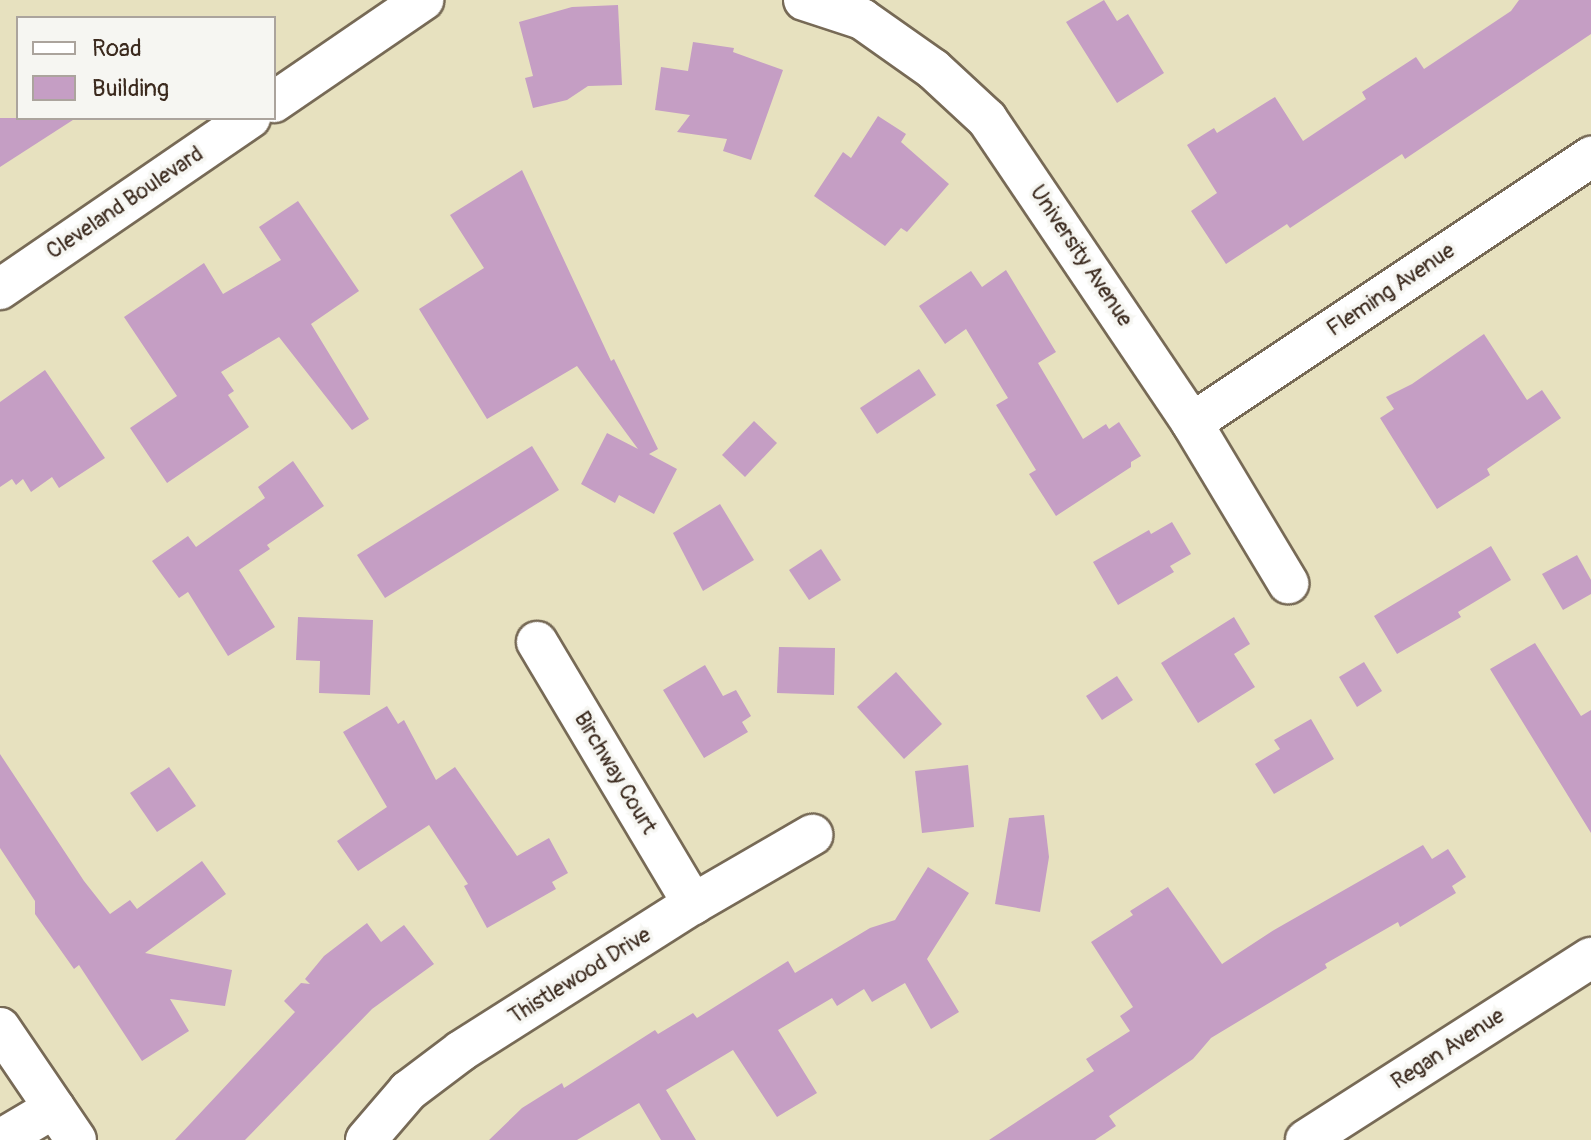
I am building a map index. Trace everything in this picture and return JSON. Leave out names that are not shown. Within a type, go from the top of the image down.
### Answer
[{"type":"street","points":[[276,101],[423,0]]},
{"type":"street","name":"University Avenue","points":[[804,0],[876,10],[987,119],[1192,423],[1288,583]]},
{"type":"street","name":"Cleveland Boulevard","points":[[0,289],[247,120]]},
{"type":"street","name":"Fleming Avenue","points":[[1192,423],[1591,157]]},
{"type":"street","name":"Birchway Court","points":[[537,642],[693,904]]},
{"type":"street","name":"Thistlewood Drive","points":[[366,1140],[408,1091],[461,1051],[693,904],[812,835]]},
{"type":"street","name":"Regan Avenue","points":[[1306,1140],[1591,958]]},
{"type":"street","points":[[0,1028],[65,1124],[0,1140]]},
{"type":"building","points":[[1104,0],[1117,21],[1128,14],[1164,73],[1117,103],[1066,22]]},
{"type":"building","points":[[1519,0],[1591,0],[1591,34],[1405,159],[1402,154],[1290,228],[1287,224],[1226,264],[1191,211],[1217,193],[1187,145],[1214,128],[1217,133],[1275,97],[1303,141],[1366,99],[1362,92],[1416,57],[1424,69],[1511,11]]},
{"type":"building","points":[[618,5],[622,85],[588,86],[567,100],[533,108],[525,78],[533,76],[519,22],[572,7]]},
{"type":"building","points":[[693,42],[734,48],[733,52],[783,70],[751,160],[723,151],[727,139],[677,132],[690,115],[655,110],[661,67],[688,71]]},
{"type":"building","points":[[878,116],[906,134],[901,142],[949,184],[907,232],[901,228],[885,246],[814,196],[843,152],[851,158]]},
{"type":"building","points":[[0,118],[73,120],[0,167]]},
{"type":"building","points":[[522,170],[611,361],[614,359],[658,449],[649,454],[677,469],[654,514],[619,495],[615,503],[581,484],[607,433],[638,449],[577,366],[487,419],[419,309],[484,268],[450,215]]},
{"type":"building","points":[[298,201],[359,291],[311,324],[369,419],[352,430],[279,337],[221,372],[234,391],[228,395],[249,427],[167,483],[130,428],[177,396],[124,317],[204,263],[223,294],[281,260],[259,227]]},
{"type":"building","points":[[1006,270],[1056,352],[1038,363],[1083,439],[1106,424],[1109,429],[1119,422],[1141,456],[1131,462],[1131,467],[1056,516],[1029,474],[1036,470],[996,405],[1008,398],[966,329],[945,344],[919,306],[971,271],[982,287]]},
{"type":"building","points":[[1484,334],[1527,400],[1542,390],[1561,418],[1487,469],[1490,475],[1437,509],[1380,418],[1394,409],[1386,397],[1412,384]]},
{"type":"building","points":[[919,369],[936,395],[877,434],[860,408]]},
{"type":"building","points":[[45,370],[105,458],[59,488],[52,477],[31,492],[23,479],[16,485],[12,479],[0,487],[0,402]]},
{"type":"building","points":[[754,421],[777,443],[745,477],[722,455]]},
{"type":"building","points":[[532,446],[559,490],[385,598],[357,555]]},
{"type":"building","points":[[293,461],[324,506],[267,545],[270,549],[239,570],[275,627],[228,656],[188,592],[179,598],[152,561],[188,536],[196,547],[265,498],[258,487]]},
{"type":"building","points":[[720,504],[754,560],[703,591],[673,533]]},
{"type":"building","points":[[1172,522],[1191,554],[1170,566],[1174,572],[1118,605],[1093,562],[1149,530],[1151,534]]},
{"type":"building","points":[[1491,546],[1511,580],[1458,612],[1461,617],[1397,654],[1374,616]]},
{"type":"building","points":[[821,549],[841,580],[809,600],[789,570]]},
{"type":"building","points":[[1577,555],[1591,580],[1591,594],[1563,610],[1542,574]]},
{"type":"building","points":[[298,617],[373,620],[370,695],[319,693],[320,661],[296,660]]},
{"type":"building","points":[[1234,617],[1250,644],[1234,654],[1255,687],[1198,723],[1161,663]]},
{"type":"building","points":[[1535,643],[1581,716],[1591,710],[1591,833],[1490,669]]},
{"type":"building","points":[[779,647],[835,648],[834,695],[777,693]]},
{"type":"building","points":[[1364,662],[1382,691],[1357,707],[1339,677]]},
{"type":"building","points":[[705,665],[723,696],[736,690],[751,716],[742,722],[748,732],[704,758],[663,690]]},
{"type":"building","points":[[896,672],[942,724],[904,759],[857,707]]},
{"type":"building","points":[[1117,676],[1133,700],[1102,720],[1086,696]]},
{"type":"building","points":[[387,706],[398,724],[404,720],[436,780],[455,767],[517,856],[549,838],[568,873],[552,882],[556,889],[487,928],[464,886],[468,884],[429,825],[358,871],[337,841],[387,807],[343,732]]},
{"type":"building","points":[[1311,719],[1334,759],[1274,794],[1255,764],[1280,749],[1274,740]]},
{"type":"building","points":[[0,754],[84,881],[110,914],[130,900],[137,909],[202,861],[226,894],[145,953],[232,970],[225,1006],[170,999],[189,1031],[142,1061],[79,965],[74,969],[35,914],[35,901],[0,848]]},
{"type":"building","points":[[968,765],[974,827],[922,833],[915,771]]},
{"type":"building","points":[[169,767],[196,806],[157,832],[130,793]]},
{"type":"building","points":[[1044,815],[1049,857],[1040,912],[995,904],[1009,818]]},
{"type":"building","points":[[1423,845],[1432,859],[1448,849],[1466,877],[1452,886],[1456,893],[1400,927],[1398,922],[1325,964],[1327,968],[1211,1038],[1193,1059],[1109,1116],[1116,1126],[1095,1140],[989,1140],[1094,1071],[1086,1059],[1130,1031],[1120,1016],[1133,1007],[1091,942],[1133,915],[1130,911],[1168,887],[1222,964],[1274,930]]},
{"type":"building","points":[[928,867],[969,893],[927,959],[959,1012],[931,1029],[905,983],[872,1002],[864,989],[837,1006],[832,998],[778,1030],[817,1093],[777,1117],[733,1050],[666,1090],[696,1140],[661,1140],[639,1103],[577,1140],[489,1140],[522,1108],[562,1083],[564,1088],[655,1030],[658,1034],[693,1013],[697,1018],[788,961],[795,973],[870,928],[895,920]]},
{"type":"building","points":[[367,923],[381,942],[404,925],[434,964],[372,1009],[245,1140],[175,1140],[295,1012],[284,1001],[301,983],[310,984],[305,979],[324,956]]}]
